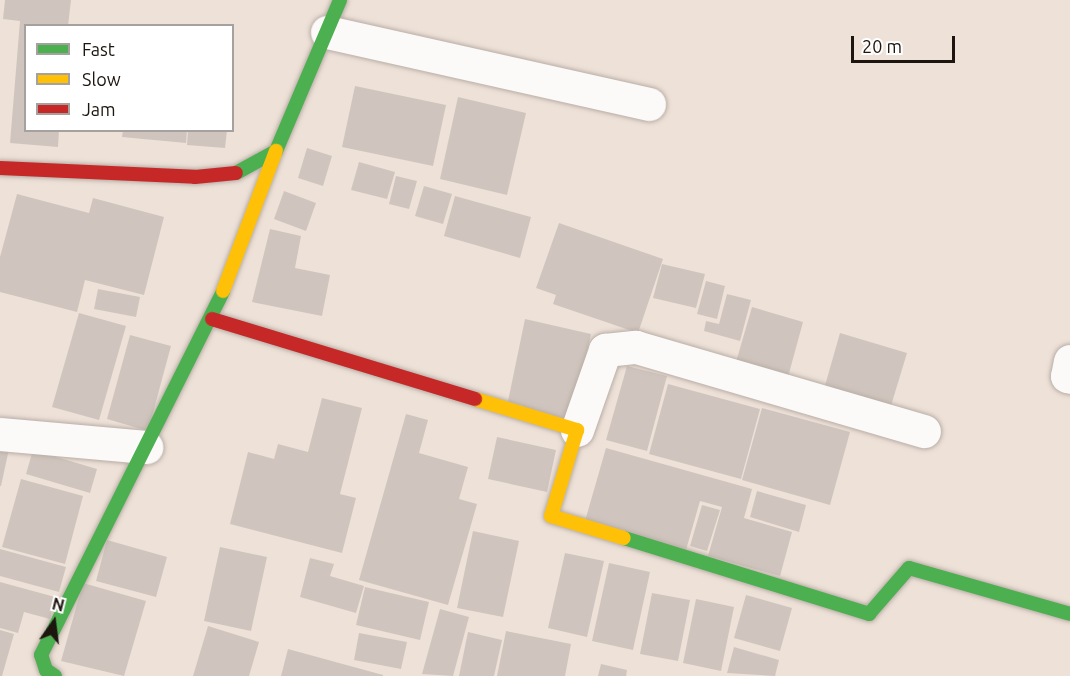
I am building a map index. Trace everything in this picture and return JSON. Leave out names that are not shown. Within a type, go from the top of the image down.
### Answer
[{"type":"street","points":[[56,676],[46,670],[41,655],[212,319],[276,152],[340,0]]},
{"type":"street","points":[[327,32],[649,104]]},
{"type":"street","points":[[0,168],[195,177],[237,173],[276,152]]},
{"type":"street","points":[[212,319],[577,430]]},
{"type":"street","points":[[924,431],[636,347],[605,350],[577,430],[551,516],[869,614],[909,568],[1070,614]]},
{"type":"street","points":[[1070,361],[1066,376],[1070,377]]},
{"type":"street","points":[[0,434],[146,447]]},
{"type":"building","points":[[5,0],[71,0],[68,24],[24,24],[24,132],[59,132],[58,147],[10,143],[20,21],[3,19]]},
{"type":"building","points":[[355,86],[446,105],[433,166],[342,147]]},
{"type":"building","points":[[458,97],[526,113],[507,195],[440,179]]},
{"type":"building","points":[[123,132],[187,132],[186,143],[122,137]]},
{"type":"building","points":[[188,132],[227,132],[225,148],[187,145]]},
{"type":"building","points":[[307,148],[332,156],[323,186],[298,178]]},
{"type":"building","points":[[359,162],[395,172],[387,199],[351,190]]},
{"type":"building","points":[[396,176],[417,181],[409,209],[389,204]]},
{"type":"building","points":[[424,186],[452,194],[443,224],[415,216]]},
{"type":"building","points":[[284,191],[316,203],[306,231],[274,219]]},
{"type":"building","points":[[17,194],[89,213],[93,198],[164,217],[144,295],[85,280],[77,312],[0,292],[0,257]]},
{"type":"building","points":[[455,196],[531,217],[520,258],[444,236]]},
{"type":"building","points":[[559,223],[663,259],[638,333],[553,304],[556,295],[536,288]]},
{"type":"building","points":[[270,229],[301,236],[295,268],[330,275],[322,316],[252,302]]},
{"type":"building","points":[[662,264],[705,274],[696,308],[653,298]]},
{"type":"building","points":[[706,281],[725,286],[717,319],[697,314]]},
{"type":"building","points":[[98,289],[140,297],[136,317],[94,309]]},
{"type":"building","points":[[727,294],[751,300],[740,341],[704,331],[706,321],[719,324]]},
{"type":"building","points":[[752,307],[803,322],[788,377],[736,362]]},
{"type":"building","points":[[79,313],[126,326],[99,420],[52,407]]},
{"type":"building","points":[[525,319],[591,334],[572,420],[507,406]]},
{"type":"building","points":[[840,333],[907,353],[890,409],[824,389]]},
{"type":"building","points":[[130,335],[171,346],[148,431],[107,419]]},
{"type":"building","points":[[627,366],[667,376],[647,451],[606,440]]},
{"type":"building","points":[[668,384],[760,409],[741,479],[649,454]]},
{"type":"building","points":[[322,398],[362,408],[340,494],[356,498],[342,553],[230,524],[248,452],[274,459],[278,444],[308,452]]},
{"type":"building","points":[[762,408],[850,432],[830,505],[742,480]]},
{"type":"building","points":[[406,414],[428,420],[419,453],[468,467],[459,499],[477,504],[448,605],[359,580]]},
{"type":"building","points":[[497,437],[556,450],[547,492],[488,479]]},
{"type":"building","points":[[0,447],[9,449],[1,486],[0,486]]},
{"type":"building","points":[[606,448],[752,489],[744,518],[792,532],[780,576],[708,556],[722,507],[700,501],[686,550],[585,521]]},
{"type":"building","points":[[33,450],[97,469],[90,493],[26,474]]},
{"type":"building","points":[[21,479],[83,496],[65,564],[2,547]]},
{"type":"building","points":[[757,491],[806,505],[799,532],[750,517]]},
{"type":"building","points":[[702,505],[720,510],[707,551],[690,546]]},
{"type":"building","points":[[473,531],[519,541],[503,617],[457,608]]},
{"type":"building","points":[[107,540],[167,557],[156,597],[96,581]]},
{"type":"building","points":[[220,547],[267,557],[251,631],[204,621]]},
{"type":"building","points":[[0,549],[66,567],[59,592],[0,576]]},
{"type":"building","points":[[565,553],[604,561],[587,637],[548,628]]},
{"type":"building","points":[[310,558],[334,564],[330,576],[364,586],[356,613],[300,597]]},
{"type":"building","points":[[609,563],[650,572],[633,650],[592,641]]},
{"type":"building","points":[[0,582],[55,597],[50,619],[24,612],[18,633],[0,628]]},
{"type":"building","points":[[83,583],[146,601],[124,676],[61,661]]},
{"type":"building","points":[[365,587],[429,602],[420,640],[356,625]]},
{"type":"building","points":[[652,593],[690,600],[678,661],[640,654]]},
{"type":"building","points":[[746,595],[792,608],[780,651],[734,638]]},
{"type":"building","points":[[696,599],[734,607],[721,671],[683,663]]},
{"type":"building","points":[[440,609],[469,617],[453,676],[422,674]]},
{"type":"building","points":[[208,626],[259,642],[249,676],[193,676]]},
{"type":"building","points":[[0,630],[14,634],[2,676],[0,676]]},
{"type":"building","points":[[506,631],[571,644],[565,676],[497,676]]},
{"type":"building","points":[[468,632],[502,640],[494,676],[459,676]]},
{"type":"building","points":[[359,633],[407,642],[401,669],[354,660]]},
{"type":"building","points":[[734,647],[779,660],[775,676],[727,673]]},
{"type":"building","points":[[288,649],[383,675],[383,676],[281,676]]},
{"type":"building","points":[[601,664],[627,670],[626,676],[598,676]]},
{"type":"traffic: fast","points":[[236,173],[276,151],[340,0]]},
{"type":"traffic: fast","points":[[55,676],[46,670],[41,655],[223,291]]},
{"type":"traffic: fast","points":[[624,538],[869,614],[909,568],[1070,614]]},
{"type":"traffic: slow","points":[[223,291],[276,151]]},
{"type":"traffic: slow","points":[[475,399],[577,430],[551,516],[624,538]]},
{"type":"traffic: jam","points":[[0,168],[195,177],[236,173]]},
{"type":"traffic: jam","points":[[212,319],[475,399]]}]
